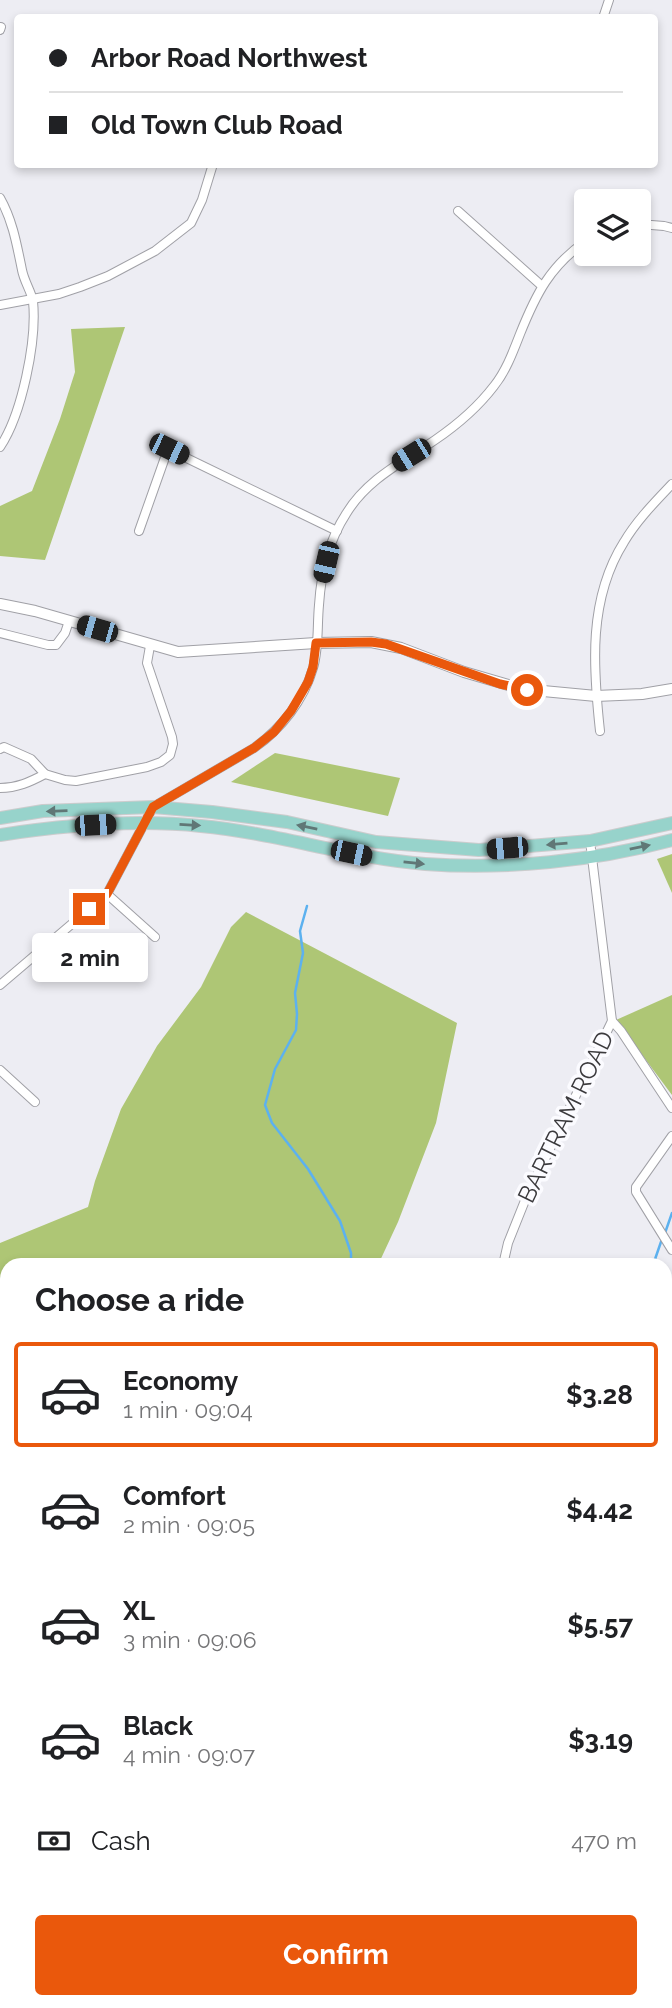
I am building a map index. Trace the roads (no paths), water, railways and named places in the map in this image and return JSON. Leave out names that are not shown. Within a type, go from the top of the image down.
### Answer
[{"type":"main road","points":[[0,818],[43,811],[153,807],[286,822],[376,842],[479,850],[590,841],[672,823]]},
{"type":"main road","points":[[0,835],[45,828],[145,822],[201,826],[284,839],[373,858],[479,867],[593,857],[672,840]]},
{"type":"street","points":[[0,305],[59,294],[108,276],[143,258],[191,222],[197,214],[211,168]]},
{"type":"street","points":[[0,198],[18,244],[22,273],[33,299],[33,335],[27,370],[17,410],[6,439],[0,447]]},
{"type":"street","points":[[458,211],[542,286]]},
{"type":"street","points":[[651,225],[672,228]]},
{"type":"street","points":[[0,985],[107,894],[153,807],[267,740],[291,711],[300,698],[313,667],[321,582],[337,531],[346,513],[367,487],[387,470],[447,432],[495,385],[504,372],[542,286],[554,269],[574,250]]},
{"type":"street","points":[[139,531],[169,449],[337,531]]},
{"type":"street","points":[[600,731],[596,696],[595,630],[610,567],[635,525],[672,484]]},
{"type":"street","points":[[0,604],[178,652],[371,642],[386,644],[500,684],[522,689],[596,696],[642,694],[672,689]]},
{"type":"street","points":[[0,633],[56,645],[65,633],[69,621]]},
{"type":"street","points":[[0,749],[4,747],[31,759],[45,774],[65,780],[92,779],[161,762],[170,755],[173,748],[172,737],[147,663],[150,646]]},
{"type":"street","points":[[0,788],[26,784],[45,774]]},
{"type":"street","name":"BARTRAM ROAD","points":[[505,1258],[526,1198],[612,1021],[590,841]]},
{"type":"street","points":[[107,894],[155,937]]},
{"type":"street","points":[[612,1021],[672,1108]]},
{"type":"street","points":[[0,1070],[35,1101]]},
{"type":"street","points":[[672,1136],[636,1187],[636,1192],[672,1250]]},
{"type":"waterway","points":[[307,906],[300,931],[303,953],[295,993],[296,1030],[275,1069],[265,1105],[272,1123],[308,1169],[340,1221],[351,1258]]},
{"type":"waterway","points":[[665,1233],[672,1213]]},
{"type":"waterway","points":[[655,1258],[662,1239]]}]
